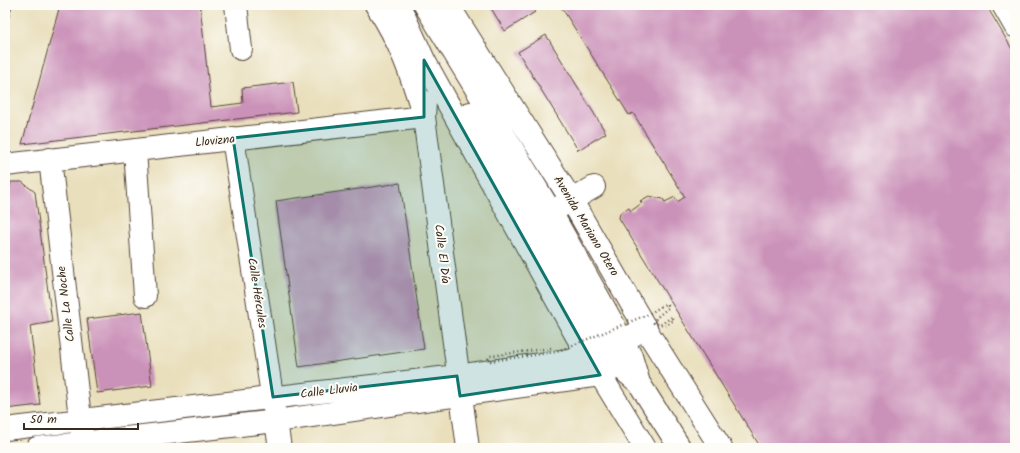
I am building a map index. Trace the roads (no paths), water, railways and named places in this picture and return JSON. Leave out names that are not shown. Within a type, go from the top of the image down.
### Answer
[{"type":"street","points":[[236,5],[241,49]]},
{"type":"street","points":[[376,5],[398,42],[407,62],[424,117]]},
{"type":"street","name":"Avenida Mariano Otero","points":[[399,5],[424,60],[611,357],[639,383],[680,448]]},
{"type":"street","name":"Avenida Mariano Otero","points":[[403,5],[439,60],[611,357]]},
{"type":"street","name":"Avenida Mariano Otero","points":[[425,5],[551,212],[611,357],[645,448]]},
{"type":"street","name":"Avenida Mariano Otero","points":[[448,5],[572,201],[648,332],[721,448]]},
{"type":"street","points":[[1003,5],[1015,26]]},
{"type":"street","name":"Calle El Día","points":[[424,60],[424,117],[468,448]]},
{"type":"street","name":"Llovizna","points":[[5,165],[424,117]]},
{"type":"street","name":"Calle Hércules","points":[[233,138],[280,448]]},
{"type":"street","points":[[135,150],[145,296]]},
{"type":"street","name":"Calle La Noche","points":[[50,159],[83,445]]},
{"type":"street","points":[[551,212],[594,187]]},
{"type":"street","points":[[611,357],[648,332]]},
{"type":"street","name":"Calle Lluvia","points":[[37,448],[83,445],[276,420],[611,357]]},
{"type":"street","name":"Calle Lluvia","points":[[5,429],[272,397],[459,386]]},
{"type":"railway","points":[[5,25],[10,5]]}]
